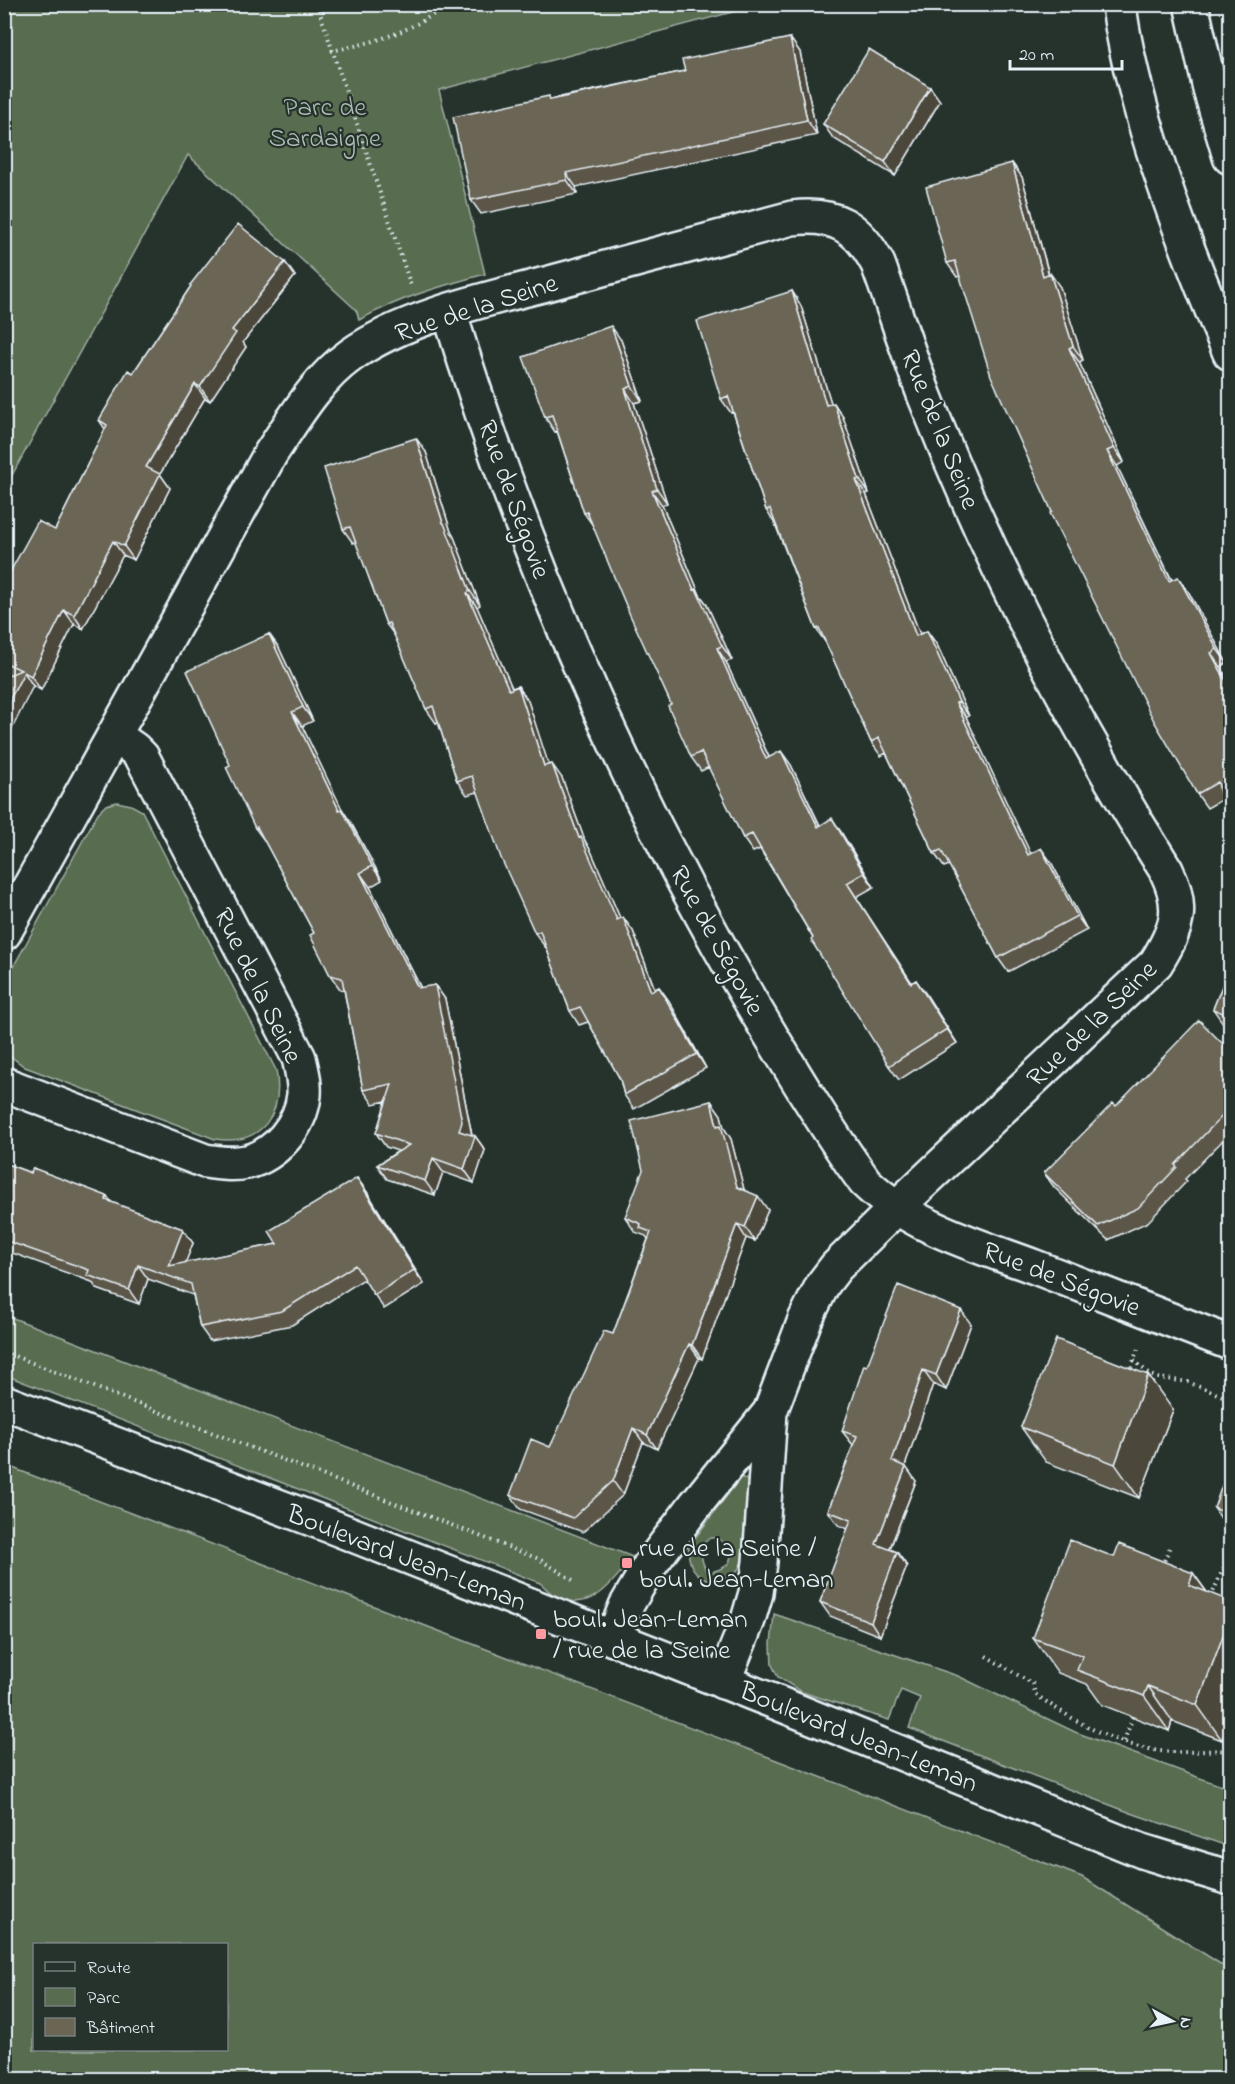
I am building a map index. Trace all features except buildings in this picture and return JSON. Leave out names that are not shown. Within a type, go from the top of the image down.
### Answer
[{"type":"street","points":[[1119,4],[1134,84],[1162,176],[1230,352]]},
{"type":"street","points":[[1191,4],[1210,89],[1230,157]]},
{"type":"street","name":"Rue de la Seine","points":[[4,933],[271,453],[303,406],[326,378],[348,357],[367,344],[402,328],[449,311],[792,218],[809,216],[828,219],[843,224],[858,234],[871,250],[878,264],[925,396],[1007,585],[1072,712],[1166,870],[1175,889],[1177,909],[1171,935],[1156,963],[896,1208],[836,1267],[823,1284],[805,1320],[770,1412],[756,1593],[748,1620],[723,1682]]},
{"type":"street","name":"Rue de Ségovie","points":[[449,311],[492,440],[547,587],[585,678],[661,838],[706,924],[808,1095],[865,1182],[896,1208],[948,1234],[1230,1343]]},
{"type":"street","name":"Rue de la Seine","points":[[4,1083],[205,1161],[216,1163],[246,1162],[263,1156],[290,1132],[299,1116],[304,1088],[299,1058],[142,757],[114,735]]},
{"type":"street","name":"Boulevard Jean-Leman","points":[[4,1402],[333,1527],[1142,1851],[1230,1878]]},
{"type":"street","name":"Rue de la Seine","points":[[614,1639],[626,1606],[650,1565],[770,1412]]},
{"type":"street","name":"Boulevard Jean-Leman","points":[[1142,1851],[1230,1901]]},
{"type":"path","points":[[317,4],[414,294]]},
{"type":"path","points":[[331,51],[387,38],[426,20],[448,4]]},
{"type":"path","points":[[1230,1243],[1228,1252],[1230,1258]]},
{"type":"path","points":[[1126,1380],[1151,1312]]},
{"type":"path","name":"Boulevard Jean-Leman","points":[[4,1352],[538,1559],[578,1583]]},
{"type":"path","points":[[1134,1360],[1150,1375],[1188,1382],[1230,1399]]},
{"type":"path","points":[[1159,1573],[1172,1544]]},
{"type":"path","points":[[1209,1603],[1223,1569]]},
{"type":"path","points":[[986,1656],[1033,1684],[1035,1694],[1093,1731],[1149,1750],[1230,1751]]},
{"type":"path","points":[[1124,1741],[1138,1705]]},
{"type":"green space","name":"Parc de Sardaigne","points":[[5,4],[759,5],[439,90],[485,274],[405,299],[359,320],[354,308],[188,155],[5,488]]},
{"type":"green space","points":[[117,802],[131,805],[142,811],[276,1070],[278,1086],[273,1113],[257,1132],[245,1137],[231,1140],[215,1139],[25,1067],[5,1052],[5,982],[98,813],[106,805]]},
{"type":"green space","points":[[5,1315],[633,1557],[610,1584],[593,1598],[571,1601],[558,1598],[540,1583],[5,1375]]},
{"type":"green space","points":[[5,1465],[1082,1877],[1230,1970],[1230,2079],[5,2079]]},
{"type":"green space","points":[[741,1477],[749,1481],[742,1558],[736,1572],[728,1578],[719,1580],[709,1580],[701,1576],[689,1559],[689,1546]],"holes":[[[710,1538],[717,1538],[731,1548],[731,1558],[725,1567],[712,1572],[706,1570],[701,1552],[706,1541]]]},
{"type":"green space","points":[[774,1614],[958,1676],[1075,1732],[1230,1789],[1230,1847],[1131,1813],[909,1728],[920,1698],[901,1690],[889,1720],[802,1692],[778,1677],[772,1665],[771,1644]]},
{"type":"place","name":"rue de la Seine / boul. Jean-Leman","points":[[627,1563]]},
{"type":"place","name":"boul. Jean-Leman / rue de la Seine","points":[[541,1634]]}]
